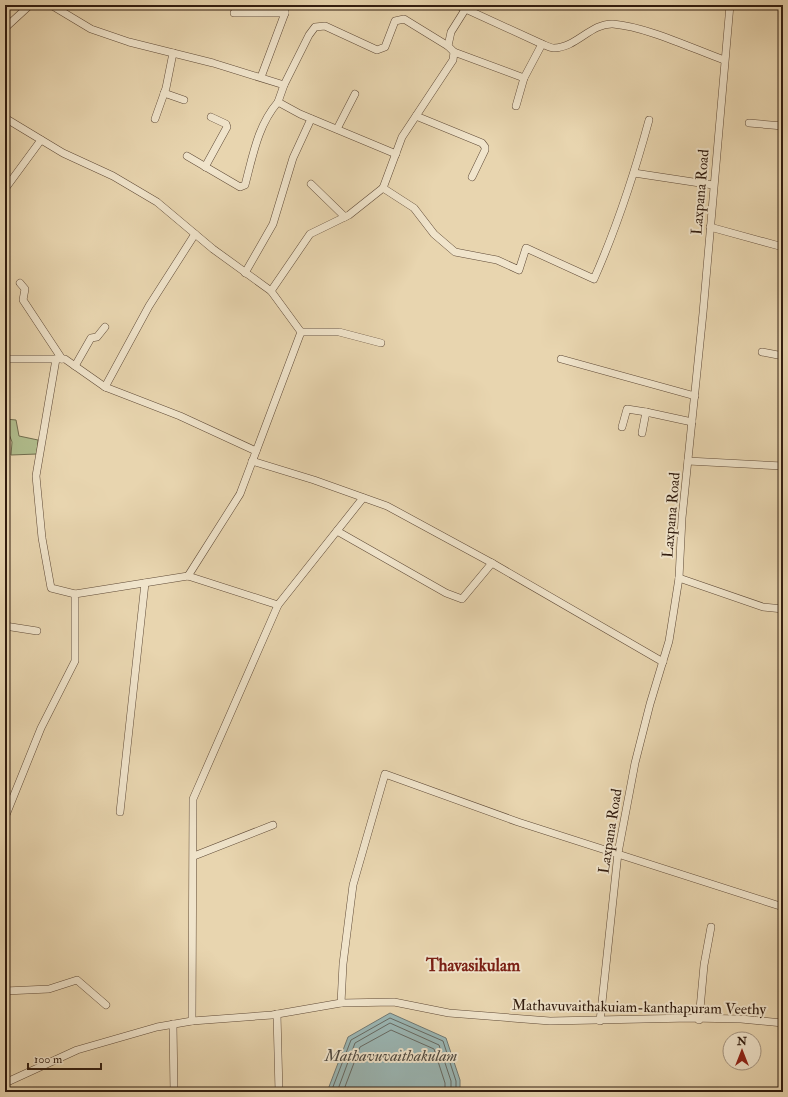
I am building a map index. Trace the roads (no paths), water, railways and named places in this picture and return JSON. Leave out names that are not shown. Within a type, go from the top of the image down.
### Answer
[{"type":"street","points":[[5,28],[30,5]]},
{"type":"street","points":[[52,5],[91,29],[129,42],[261,77],[284,85]]},
{"type":"street","points":[[457,5],[467,6],[542,44],[554,48],[574,42],[592,30],[611,24],[644,31],[724,60]]},
{"type":"street","name":"Laxpana Road","points":[[600,1021],[618,853],[635,763],[670,641],[678,578],[730,5]]},
{"type":"street","points":[[448,46],[451,32],[467,6]]},
{"type":"street","points":[[234,13],[285,9],[261,77]]},
{"type":"street","points":[[187,156],[240,187],[243,187],[246,184],[260,130],[268,114],[278,102],[284,85],[309,35],[316,27],[325,26],[377,50],[382,50],[385,47],[395,21],[404,19],[448,46],[454,52],[524,78]]},
{"type":"street","points":[[516,106],[524,78],[542,44]]},
{"type":"street","points":[[270,291],[310,234],[345,217],[383,188],[402,137],[453,60],[454,52]]},
{"type":"street","points":[[155,119],[164,93],[173,53]]},
{"type":"street","points":[[164,93],[184,100]]},
{"type":"street","points":[[337,129],[354,94]]},
{"type":"street","points":[[278,102],[311,119],[396,154]]},
{"type":"street","points":[[416,116],[482,143],[485,150],[472,177]]},
{"type":"street","points":[[205,166],[227,128],[226,124],[211,117]]},
{"type":"street","points":[[5,118],[63,153],[113,176],[150,198],[270,291],[300,332]]},
{"type":"street","points":[[245,273],[273,224],[293,158],[311,119]]},
{"type":"street","points":[[383,188],[414,208],[434,234],[455,252],[497,260],[519,270],[526,248],[594,279],[609,245],[634,173],[649,120]]},
{"type":"street","points":[[749,123],[783,126]]},
{"type":"street","points":[[5,188],[41,140]]},
{"type":"street","points":[[634,173],[714,185]]},
{"type":"street","points":[[311,184],[345,217]]},
{"type":"street","points":[[710,227],[783,247]]},
{"type":"street","points":[[104,386],[149,306],[195,234]]},
{"type":"street","points":[[20,283],[25,289],[23,300],[59,359],[36,476],[42,538],[51,588],[75,594],[188,576],[278,605]]},
{"type":"street","points":[[75,366],[91,338],[97,337],[105,327]]},
{"type":"street","points":[[300,332],[339,332],[382,343]]},
{"type":"street","points":[[188,576],[240,494],[300,332]]},
{"type":"street","points":[[762,352],[783,356]]},
{"type":"street","points":[[5,359],[59,359],[75,366],[104,386],[180,416],[256,451]]},
{"type":"street","points":[[562,359],[695,396]]},
{"type":"street","points":[[622,427],[627,409],[692,422]]},
{"type":"street","points":[[642,433],[646,412]]},
{"type":"street","points":[[688,460],[783,466]]},
{"type":"street","points":[[252,461],[314,480],[387,506],[492,563],[663,662]]},
{"type":"street","points":[[192,1021],[194,856],[193,799],[278,605],[363,498]]},
{"type":"street","points":[[337,531],[446,593],[462,599],[492,563]]},
{"type":"street","points":[[678,578],[763,607],[783,609]]},
{"type":"street","points":[[120,812],[145,583]]},
{"type":"street","points":[[6,814],[41,728],[75,661],[75,594]]},
{"type":"street","points":[[5,626],[37,631]]},
{"type":"street","points":[[342,1003],[343,964],[353,885],[385,774],[518,822],[783,907]]},
{"type":"street","points":[[194,856],[273,825]]},
{"type":"street","points":[[699,1020],[704,965],[712,927]]},
{"type":"street","points":[[5,991],[49,989],[77,980],[106,1005]]},
{"type":"street","name":"Mathavuvaithakuiam-kanthapuram Veethy","points":[[5,1083],[76,1050],[173,1024],[277,1014],[342,1003],[394,1002],[450,1013],[550,1021],[741,1019],[783,1023]]},
{"type":"street","points":[[277,1014],[279,1092]]},
{"type":"street","points":[[173,1024],[174,1092]]},
{"type":"water","name":"Mathavuvaithakulam","points":[[390,1013],[446,1038],[460,1080],[460,1092],[327,1092],[348,1037]]},
{"type":"district","name":"Thavasikulam","points":[[473,965]]}]
